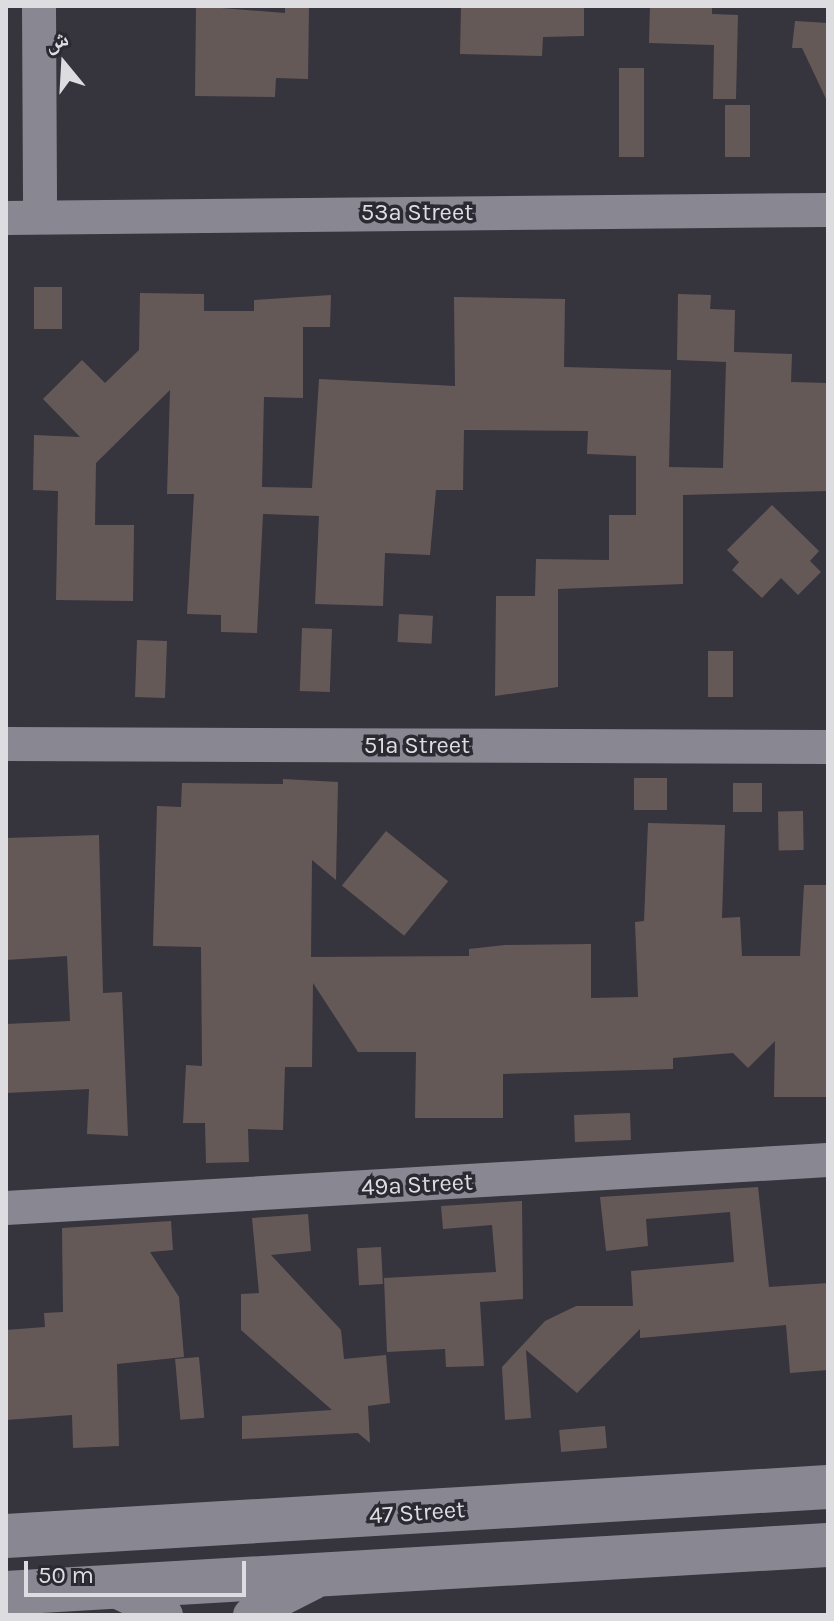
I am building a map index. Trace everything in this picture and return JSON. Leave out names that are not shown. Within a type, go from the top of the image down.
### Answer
[{"type":"street","points":[[39,6],[40,216]]},
{"type":"street","name":"53a Street","points":[[6,218],[828,210]]},
{"type":"street","name":"51a Street","points":[[6,744],[828,747]]},
{"type":"street","name":"49a Street","points":[[6,1208],[828,1160]]},
{"type":"street","name":"47 Street","points":[[6,1536],[828,1487]]},
{"type":"street","points":[[6,1593],[331,1577],[828,1545]]},
{"type":"street","points":[[250,1615],[281,1595],[331,1577]]},
{"type":"street","points":[[109,1588],[166,1615]]},
{"type":"building","points":[[196,6],[285,13],[285,6],[309,6],[308,79],[276,78],[275,97],[195,96]]},
{"type":"building","points":[[461,6],[584,6],[584,36],[543,37],[542,56],[460,54]]},
{"type":"building","points":[[650,6],[712,6],[712,14],[738,15],[736,99],[713,99],[714,45],[649,43]]},
{"type":"building","points":[[795,21],[828,23],[828,103],[802,48],[792,48]]},
{"type":"building","points":[[619,68],[644,68],[644,157],[619,157]]},
{"type":"building","points":[[725,105],[750,105],[750,157],[725,157]]},
{"type":"building","points":[[34,287],[62,287],[62,329],[34,329]]},
{"type":"building","points":[[140,293],[204,294],[204,311],[254,311],[254,300],[331,295],[330,327],[303,327],[303,398],[264,397],[262,487],[312,488],[319,379],[455,386],[454,297],[565,299],[564,367],[671,370],[669,467],[723,468],[726,362],[677,360],[678,294],[711,295],[710,309],[735,310],[734,352],[792,354],[791,382],[828,383],[828,491],[683,495],[683,584],[558,589],[558,687],[495,696],[496,596],[535,596],[536,559],[609,560],[609,515],[636,515],[636,456],[587,454],[588,431],[464,430],[463,490],[436,490],[430,555],[385,553],[383,606],[315,604],[319,516],[263,514],[257,633],[221,632],[221,615],[187,614],[194,494],[167,494],[170,390],[96,463],[95,525],[134,525],[133,601],[56,600],[58,491],[33,490],[34,435],[80,437],[43,399],[82,360],[105,383],[139,350]]},
{"type":"building","points":[[772,505],[819,551],[810,561],[821,572],[798,595],[781,578],[762,598],[732,570],[739,562],[727,550]]},
{"type":"building","points":[[399,614],[433,616],[431,644],[398,642]]},
{"type":"building","points":[[302,628],[332,629],[330,692],[300,691]]},
{"type":"building","points":[[137,640],[167,641],[165,698],[135,697]]},
{"type":"building","points":[[708,651],[733,651],[733,697],[708,697]]},
{"type":"building","points":[[634,778],[667,778],[667,810],[634,810]]},
{"type":"building","points":[[283,779],[338,782],[336,880],[312,860],[311,957],[469,956],[469,949],[505,945],[591,944],[591,998],[638,997],[635,922],[644,921],[648,823],[725,825],[722,918],[740,917],[742,956],[800,956],[804,885],[828,885],[826,1097],[774,1097],[775,1041],[748,1068],[733,1053],[673,1058],[673,1069],[503,1074],[503,1118],[415,1118],[416,1052],[358,1052],[313,983],[312,1067],[285,1067],[283,1130],[248,1129],[249,1162],[206,1163],[205,1123],[183,1123],[186,1065],[202,1066],[201,947],[153,946],[157,806],[181,807],[182,783],[283,784]]},
{"type":"building","points":[[733,783],[762,783],[762,812],[733,812]]},
{"type":"building","points":[[778,811],[803,811],[804,850],[779,850]]},
{"type":"building","points":[[386,831],[448,881],[404,936],[342,885]]},
{"type":"building","points":[[99,835],[103,993],[122,992],[128,1136],[87,1134],[89,1089],[6,1093],[6,1024],[70,1021],[67,956],[6,960],[6,838]]},
{"type":"building","points":[[630,1113],[631,1140],[575,1142],[574,1115]]},
{"type":"building","points":[[758,1187],[769,1287],[828,1283],[828,1370],[790,1373],[786,1325],[640,1338],[640,1329],[577,1393],[526,1350],[531,1418],[505,1420],[502,1367],[545,1321],[576,1306],[633,1306],[631,1271],[734,1262],[730,1212],[646,1219],[648,1246],[606,1251],[600,1197]]},
{"type":"building","points":[[522,1201],[523,1299],[480,1302],[484,1366],[446,1367],[445,1349],[387,1352],[384,1278],[496,1272],[492,1225],[443,1229],[441,1206]]},
{"type":"building","points":[[308,1214],[311,1251],[271,1255],[341,1330],[344,1359],[386,1355],[390,1403],[368,1406],[370,1443],[358,1433],[242,1439],[242,1416],[332,1410],[241,1330],[241,1294],[259,1293],[252,1218]]},
{"type":"building","points":[[171,1221],[173,1250],[150,1252],[179,1297],[184,1357],[117,1364],[119,1446],[73,1448],[72,1415],[6,1420],[6,1330],[45,1327],[44,1313],[63,1312],[62,1228]]},
{"type":"building","points":[[381,1247],[383,1284],[359,1285],[357,1248]]},
{"type":"building","points":[[199,1357],[204,1418],[180,1420],[175,1359]]},
{"type":"building","points":[[605,1426],[607,1448],[561,1452],[559,1430]]}]
